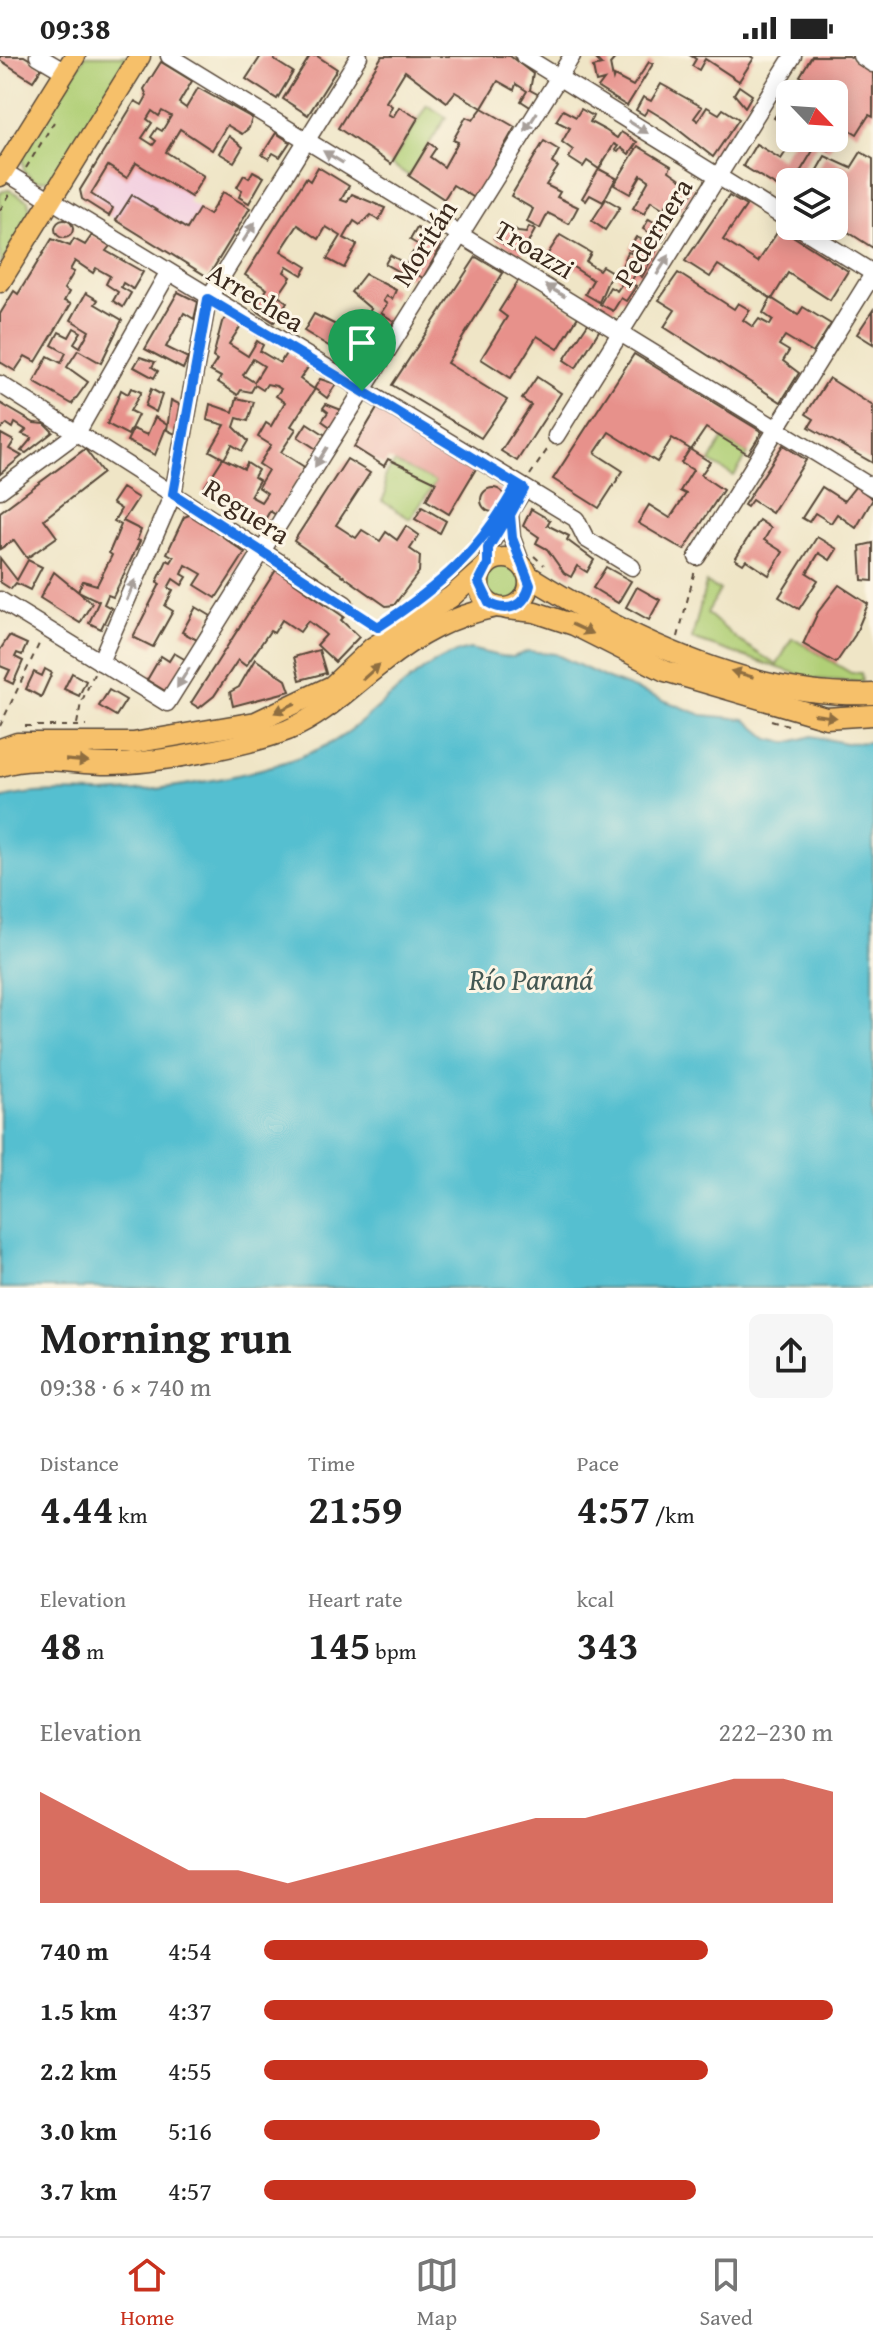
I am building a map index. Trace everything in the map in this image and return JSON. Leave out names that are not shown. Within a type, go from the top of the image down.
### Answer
[{"type":"main road","points":[[0,282],[140,56]]},
{"type":"main road","points":[[5,174],[70,64]]},
{"type":"main road","points":[[0,749],[17,743],[133,743],[256,722],[332,686],[372,648],[451,597],[486,566],[509,558],[531,564],[672,654],[802,691],[835,696],[873,694]]},
{"type":"main road","points":[[0,766],[17,760],[55,759],[110,764],[245,743],[290,729],[350,691],[382,663],[430,629],[467,614],[523,601],[530,585],[531,564]]},
{"type":"main road","points":[[486,566],[480,590],[502,608],[535,612],[574,625],[665,671],[826,718],[873,715]]},
{"type":"street","points":[[38,56],[70,64]]},
{"type":"street","name":"Troazzi","points":[[169,56],[622,331],[873,488]]},
{"type":"street","points":[[0,600],[100,662],[173,494],[208,299],[359,56]]},
{"type":"street","points":[[524,56],[776,212]]},
{"type":"street","name":"Moritán","points":[[100,662],[167,703],[572,56]]},
{"type":"street","name":"Pedernera","points":[[556,436],[793,56]]},
{"type":"street","points":[[861,56],[873,64]]},
{"type":"street","name":"Arrechea","points":[[5,174],[362,391],[526,483],[576,519],[586,539],[632,567]]},
{"type":"street","points":[[697,557],[873,274],[819,240]]},
{"type":"street","points":[[0,490],[77,433],[168,273]]},
{"type":"street","name":"Reguera","points":[[0,384],[345,604]]},
{"type":"street","points":[[486,566],[488,548],[526,483]]},
{"type":"street","points":[[510,515],[512,538],[531,564]]},
{"type":"path","points":[[0,210],[5,174],[56,118]]},
{"type":"path","points":[[526,483],[556,436]]},
{"type":"path","points":[[452,574],[479,544]]},
{"type":"path","points":[[676,643],[697,557]]},
{"type":"path","points":[[345,604],[378,627]]},
{"type":"path","points":[[0,726],[46,628]]},
{"type":"path","points":[[77,724],[81,703],[100,662]]},
{"type":"path","points":[[767,717],[790,725]]},
{"type":"shaded area","points":[[121,124],[204,176],[188,202],[236,232],[208,277],[82,199],[80,190]]},
{"type":"green space","points":[[85,56],[131,56],[57,178],[35,181],[24,171],[22,157]]},
{"type":"green space","points":[[427,105],[446,117],[409,176],[391,164]]},
{"type":"green space","points":[[9,190],[28,200],[31,215],[0,266],[0,192]]},
{"type":"green space","points":[[723,439],[748,454],[734,476],[710,462]]},
{"type":"green space","points":[[395,463],[436,482],[410,519],[382,501],[386,493],[384,477]]},
{"type":"green space","points":[[504,563],[518,569],[524,583],[518,597],[504,603],[490,597],[484,583],[490,569]]},
{"type":"green space","points":[[706,583],[720,590],[707,613],[738,640],[777,665],[792,638],[851,673],[861,673],[862,682],[812,679],[692,639]]},
{"type":"water","name":"Río Paraná","points":[[470,649],[513,657],[528,651],[555,654],[606,678],[702,715],[745,719],[769,739],[787,743],[812,736],[845,743],[873,742],[873,1288],[0,1288],[0,799],[39,793],[158,789],[219,779],[278,764],[329,744],[432,664]]},
{"type":"building","points":[[0,56],[24,56],[42,67],[33,81],[0,60]]},
{"type":"building","points":[[261,56],[276,56],[274,60],[293,72],[277,99],[246,79]]},
{"type":"building","points":[[310,56],[317,56],[337,69],[308,115],[283,99]]},
{"type":"building","points":[[382,56],[510,56],[533,74],[530,90],[539,95],[532,108],[521,101],[527,91],[516,84],[514,90],[498,81],[482,108],[455,92],[447,102],[405,71],[386,102],[392,106],[388,114],[393,117],[399,107],[418,118],[391,164],[338,128]]},
{"type":"building","points":[[593,56],[617,56],[610,64],[613,79],[614,76],[633,86],[649,62],[653,64],[627,106],[598,88],[604,80],[596,82],[593,67],[602,65]]},
{"type":"building","points":[[691,56],[754,58],[739,81],[705,59],[699,70],[692,66],[696,59]]},
{"type":"building","points":[[812,56],[849,56],[873,71],[873,117],[869,115],[857,134],[848,129],[848,80],[807,80],[800,76]]},
{"type":"building","points":[[161,62],[192,81],[179,103],[186,108],[198,88],[252,118],[249,128],[242,134],[227,125],[212,150],[180,129],[166,152],[204,176],[191,197],[136,163],[127,178],[108,166],[91,194],[113,208],[109,216],[82,199],[80,190],[135,101],[142,105],[147,96],[144,89]],"holes":[[[152,111],[159,116],[162,111],[171,116],[162,131],[157,128],[151,137],[156,141],[153,145],[142,138],[152,123],[147,119]]]},
{"type":"building","points":[[661,84],[702,107],[694,118],[698,121],[707,107],[719,114],[723,109],[739,119],[713,157],[648,109],[644,115],[636,110],[643,97],[651,101]]},
{"type":"building","points":[[739,86],[752,95],[745,107],[734,94]]},
{"type":"building","points":[[482,108],[515,127],[475,198],[453,185],[444,199],[409,176],[429,143],[436,148],[430,157],[444,167],[458,142],[453,140],[466,117],[473,120]]},
{"type":"building","points":[[581,109],[593,116],[590,122],[617,138],[621,132],[637,142],[629,154],[621,148],[618,152],[615,150],[618,146],[614,144],[599,169],[587,161],[583,167],[569,158],[573,150],[562,142],[570,128],[556,121],[563,110],[576,117]]},
{"type":"building","points":[[276,133],[290,142],[280,157],[273,153],[269,159],[262,155]]},
{"type":"building","points":[[229,136],[243,147],[234,162],[219,153]]},
{"type":"building","points":[[544,141],[559,150],[552,163],[558,167],[546,185],[560,192],[557,197],[578,207],[569,224],[548,213],[540,229],[527,222],[533,209],[511,196]]},
{"type":"building","points":[[756,144],[781,159],[786,152],[812,152],[802,168],[776,168],[776,186],[743,166]]},
{"type":"building","points":[[638,146],[671,166],[669,171],[695,189],[681,210],[673,205],[676,200],[671,197],[664,209],[651,201],[644,214],[633,208],[649,180],[641,175],[630,194],[614,185]]},
{"type":"building","points":[[861,152],[873,159],[873,248],[848,232],[848,168],[818,168],[825,156],[851,168]]},
{"type":"building","points":[[318,167],[349,186],[341,200],[347,202],[352,194],[385,208],[379,220],[371,215],[360,225],[354,221],[344,238],[357,245],[344,268],[327,259],[341,236],[326,227],[319,239],[298,225],[281,251],[307,267],[302,275],[287,266],[284,272],[291,277],[278,296],[287,302],[274,322],[254,309],[267,289],[245,275],[306,178],[310,181]]},
{"type":"building","points":[[599,169],[616,178],[603,202],[590,195],[586,201],[582,198]]},
{"type":"building","points":[[253,171],[264,177],[249,203],[239,197],[242,190],[237,187],[244,175],[249,178]]},
{"type":"building","points":[[223,192],[250,208],[208,277],[116,220],[132,195],[187,229],[199,209],[209,215]]},
{"type":"building","points":[[729,196],[746,206],[723,240],[758,262],[776,234],[776,240],[799,240],[848,271],[830,300],[788,273],[772,299],[718,265],[710,277],[685,261]]},
{"type":"building","points":[[606,199],[620,207],[605,230],[592,221]]},
{"type":"building","points":[[649,219],[668,231],[663,241],[643,229]]},
{"type":"building","points":[[64,220],[73,229],[64,238],[55,229]]},
{"type":"building","points":[[504,223],[518,232],[526,233],[529,227],[535,230],[521,255],[494,238]]},
{"type":"building","points":[[417,228],[438,239],[440,248],[423,278],[414,273],[410,278],[385,264],[390,255],[406,264],[413,252],[420,255],[424,248],[410,240]]},
{"type":"building","points":[[92,235],[110,246],[106,251],[143,272],[133,289],[123,283],[121,287],[131,293],[123,307],[113,301],[118,292],[106,284],[110,276],[96,268],[93,273],[75,261],[70,270],[74,272],[64,289],[69,292],[64,301],[71,304],[36,362],[25,356],[15,371],[0,362],[0,314],[14,291],[18,294],[52,239],[70,246],[74,239],[85,245]]},
{"type":"building","points":[[560,235],[591,253],[586,262],[599,270],[602,266],[612,272],[599,302],[585,294],[593,280],[570,265],[564,275],[543,261]]},
{"type":"building","points":[[636,237],[658,247],[642,277],[636,273],[630,283],[636,286],[626,301],[621,298],[613,311],[600,304],[610,287],[617,291],[623,282],[617,278],[628,252],[640,256],[629,249]]},
{"type":"building","points":[[476,257],[503,273],[447,363],[507,400],[481,438],[392,385]]},
{"type":"building","points":[[678,273],[734,309],[738,303],[750,310],[743,320],[753,327],[759,319],[770,325],[773,320],[763,313],[771,298],[798,315],[803,307],[831,324],[813,353],[785,336],[779,345],[789,351],[783,361],[799,373],[781,402],[664,327],[675,310],[659,300]]},
{"type":"building","points":[[365,274],[396,290],[392,299],[386,296],[383,301],[387,304],[381,313],[394,321],[381,342],[359,328],[371,309],[351,292]]},
{"type":"building","points":[[520,278],[579,315],[558,349],[537,336],[511,378],[481,359],[507,317],[499,311]]},
{"type":"building","points":[[178,292],[198,302],[194,319],[184,313],[166,347],[188,358],[183,369],[145,349]]},
{"type":"building","points":[[86,293],[98,300],[95,304],[122,320],[101,363],[78,350],[67,367],[88,382],[72,404],[34,382],[48,356],[61,363],[66,353],[52,345],[59,332],[69,337],[74,328],[81,332],[74,343],[80,347],[89,331],[71,320]]},
{"type":"building","points":[[873,310],[873,344],[857,334]]},
{"type":"building","points":[[314,314],[362,338],[353,354],[335,344],[332,348],[304,331]]},
{"type":"building","points":[[229,316],[242,324],[229,344],[248,356],[257,341],[263,345],[260,351],[280,363],[287,352],[309,366],[300,379],[314,389],[320,379],[336,384],[327,398],[315,389],[291,426],[296,429],[281,452],[306,468],[276,515],[270,511],[263,523],[256,524],[202,491],[223,458],[210,451],[225,425],[207,420],[210,404],[233,412],[237,398],[254,402],[248,421],[237,418],[234,427],[248,441],[242,451],[232,445],[224,459],[244,469],[247,463],[258,470],[254,477],[259,480],[250,496],[261,502],[267,493],[258,487],[268,470],[259,464],[271,445],[258,437],[266,423],[271,426],[285,402],[276,396],[281,389],[276,386],[267,384],[263,390],[255,385],[251,392],[241,390],[238,395],[218,382],[221,377],[210,371],[217,360],[213,357],[222,322]],"holes":[[[253,359],[264,366],[254,382],[243,375]]]},
{"type":"building","points":[[589,322],[600,329],[576,368],[564,360]]},
{"type":"building","points":[[634,354],[762,432],[748,454],[706,428],[691,450],[710,462],[701,475],[723,490],[684,550],[638,523],[649,505],[670,518],[686,494],[680,491],[693,470],[681,463],[690,449],[672,438],[657,462],[609,432],[595,453],[623,471],[599,508],[553,479]]},
{"type":"building","points":[[140,357],[155,362],[152,367],[158,371],[154,378],[134,367]]},
{"type":"building","points":[[537,377],[561,393],[517,461],[501,451],[531,405],[522,399]]},
{"type":"building","points":[[829,378],[873,406],[873,463],[809,427],[814,419],[806,414]]},
{"type":"building","points":[[131,388],[141,392],[130,411],[138,415],[128,435],[107,424],[121,390],[128,394]]},
{"type":"building","points":[[151,389],[162,395],[156,412],[145,406]]},
{"type":"building","points":[[171,400],[181,405],[177,435],[167,430]]},
{"type":"building","points":[[0,403],[34,423],[45,424],[53,432],[26,453],[21,451],[32,438],[22,434],[26,430],[15,423],[13,428],[7,424],[0,430]]},
{"type":"building","points":[[326,404],[344,411],[332,428],[322,421],[328,412],[323,408]]},
{"type":"building","points":[[378,407],[477,467],[449,514],[426,500],[436,482],[388,459],[384,466],[354,447]]},
{"type":"building","points":[[155,417],[167,425],[155,455],[127,441],[133,429],[147,435]]},
{"type":"building","points":[[307,423],[327,436],[318,450],[298,437]]},
{"type":"building","points":[[1,434],[14,441],[9,449],[22,456],[0,474]]},
{"type":"building","points":[[783,445],[806,460],[772,513],[752,500],[747,507],[744,505]]},
{"type":"building","points":[[85,449],[103,473],[44,519],[57,537],[27,558],[14,540],[0,549],[0,512]]},
{"type":"building","points":[[347,459],[370,473],[336,525],[356,538],[362,530],[380,541],[386,532],[397,540],[406,526],[419,535],[410,549],[420,556],[419,572],[394,605],[386,606],[294,541]]},
{"type":"building","points":[[856,486],[873,499],[856,528],[837,514],[831,523],[815,513],[809,522],[802,518],[822,487],[844,501]]},
{"type":"building","points":[[122,488],[138,498],[123,521],[141,530],[137,540],[140,541],[113,597],[108,595],[104,604],[111,608],[101,629],[89,623],[99,601],[78,591],[83,581],[97,585],[112,555],[109,553],[121,525],[114,521],[121,509],[112,503]]},
{"type":"building","points":[[493,488],[501,492],[505,500],[501,508],[493,512],[485,508],[481,500],[485,492]]},
{"type":"building","points":[[422,507],[446,521],[440,533],[415,519]]},
{"type":"building","points":[[531,509],[550,520],[547,525],[569,536],[567,540],[594,560],[587,572],[577,566],[571,577],[564,573],[547,549],[536,543],[539,537],[523,526]]},
{"type":"building","points":[[192,514],[245,553],[216,598],[195,585],[202,574],[186,565],[182,574],[187,577],[182,585],[173,579],[168,588],[173,590],[165,606],[173,611],[153,647],[133,637],[160,584],[157,582],[167,560],[171,562],[174,557],[167,553],[184,517]]},
{"type":"building","points":[[759,520],[771,528],[764,540],[783,552],[769,575],[746,560],[743,564],[735,559]]},
{"type":"building","points":[[817,537],[837,549],[830,560],[819,553],[807,573],[818,580],[799,609],[779,597]]},
{"type":"building","points":[[873,543],[873,581],[862,580],[860,546]]},
{"type":"building","points":[[0,558],[17,580],[28,560],[42,567],[30,590],[16,583],[11,589],[0,582]]},
{"type":"building","points":[[606,567],[631,581],[618,603],[593,588]]},
{"type":"building","points":[[276,570],[344,617],[341,620],[359,637],[335,662],[317,645],[326,635],[319,629],[308,621],[300,632],[282,620],[274,633],[270,631],[246,666],[238,660],[214,696],[199,708],[191,703]]},
{"type":"building","points":[[54,572],[92,603],[80,623],[40,598]]},
{"type":"building","points":[[839,585],[868,604],[855,635],[836,663],[803,644],[818,612]]},
{"type":"building","points":[[637,587],[660,600],[649,620],[626,607]]},
{"type":"building","points":[[196,607],[211,616],[197,640],[182,632]]},
{"type":"building","points":[[9,636],[27,644],[22,655],[17,653],[15,657],[23,661],[13,684],[5,680],[10,670],[0,666],[0,650]]},
{"type":"building","points":[[319,650],[326,673],[300,680],[294,657]]},
{"type":"building","points":[[174,653],[186,660],[167,692],[147,680],[161,656],[169,661]]},
{"type":"building","points":[[255,659],[286,680],[290,691],[233,706],[230,692],[239,687]]},
{"type":"building","points":[[45,669],[52,673],[41,697],[26,689],[34,672],[42,676]]},
{"type":"building","points":[[72,673],[86,681],[79,696],[64,689]]},
{"type":"building","points":[[109,690],[126,700],[116,716],[99,706]]},
{"type":"route","points":[[362,391],[208,299],[173,494],[378,627],[426,596],[452,574],[494,525],[517,485],[524,489],[488,548],[488,564],[479,582],[483,597],[496,607],[507,609],[523,601],[530,585],[529,576],[515,550],[510,515],[524,489],[362,391]]}]
